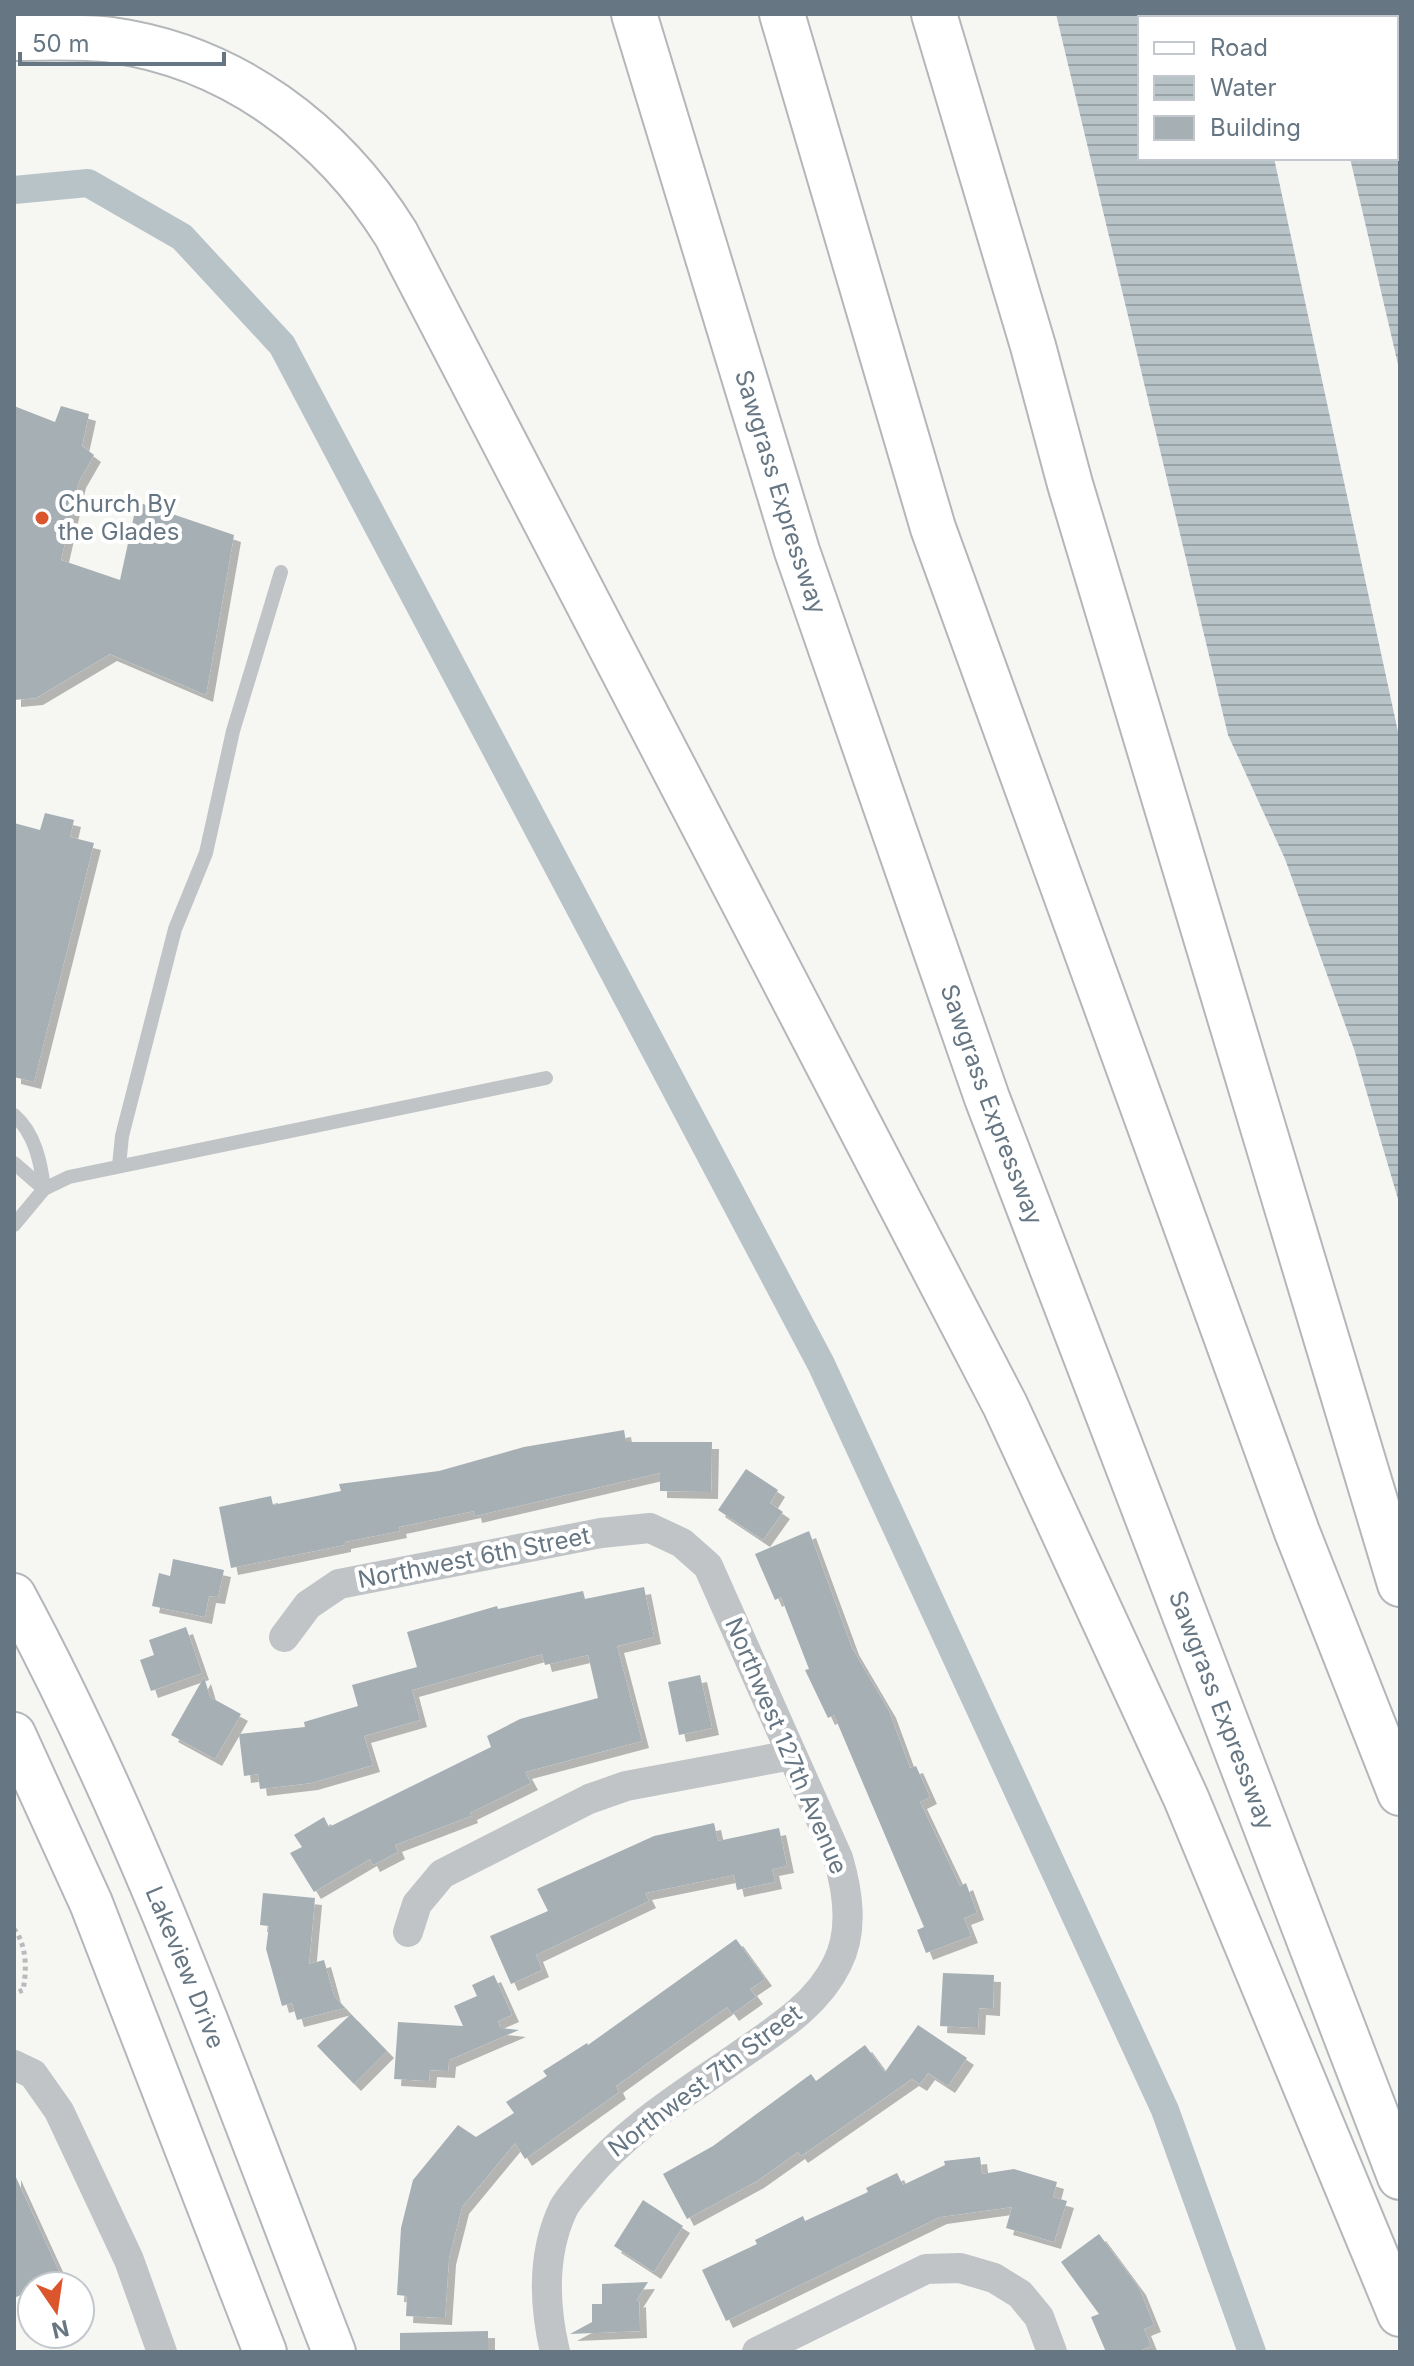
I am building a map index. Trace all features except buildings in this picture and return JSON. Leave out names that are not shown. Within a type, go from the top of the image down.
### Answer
[{"type":"highway","name":"Sawgrass Expressway","points":[[634,14],[797,551],[987,1098],[1400,2177]]},
{"type":"highway","points":[[782,14],[933,528],[1286,1503],[1400,1793]]},
{"type":"highway","points":[[934,14],[1033,346],[1070,484],[1400,1584]]},
{"type":"highway","points":[[14,38],[114,40],[196,63],[229,78],[265,97],[322,142],[374,200],[396,234],[1005,1405],[1186,1798],[1400,2314]]},
{"type":"street","name":"Northwest 6th Street","points":[[284,1637],[308,1605],[339,1584],[601,1533],[650,1528],[682,1543]]},
{"type":"street","name":"Northwest 127th Avenue","points":[[682,1543],[708,1566],[838,1858],[848,1891],[847,1925],[838,1963]]},
{"type":"street","name":"Lakeview Drive","points":[[14,1595],[64,1687],[152,1882],[334,2352]]},
{"type":"street","points":[[14,1734],[91,1903],[265,2352]]},
{"type":"street","points":[[408,1932],[417,1904],[442,1874],[589,1799],[626,1786],[792,1755]]},
{"type":"street","name":"Northwest 7th Street","points":[[555,2352],[548,2323],[546,2279],[551,2242],[564,2207],[599,2163],[649,2118],[788,2022],[816,1995],[838,1963]]},
{"type":"street","points":[[14,2065],[33,2074],[59,2111],[129,2260],[162,2352]]},
{"type":"street","points":[[194,2167],[254,2147]]},
{"type":"street","points":[[757,2352],[926,2269],[960,2268],[994,2278],[1020,2294],[1039,2317],[1052,2352]]},
{"type":"lane","points":[[119,1166],[122,1136],[175,929],[206,853],[233,731],[281,572]]},
{"type":"lane","points":[[14,1225],[44,1189],[69,1177],[546,1078]]},
{"type":"lane","points":[[14,1115],[23,1122],[34,1144],[44,1189]]},
{"type":"lane","points":[[14,1163],[44,1189]]},
{"type":"path","points":[[14,1929],[21,1938],[26,1975],[23,1990],[14,1994]]},
{"type":"water","points":[[1056,14],[1243,14],[1138,16],[1138,160],[1274,160],[1400,741],[1400,1206],[1354,1049],[1285,859],[1228,735]]},
{"type":"water","points":[[1400,14],[1400,373],[1350,160],[1398,160],[1398,16],[1316,16]]},
{"type":"waterway","points":[[14,190],[88,183],[182,237],[282,345],[821,1364],[1165,2110],[1252,2352]]},
{"type":"place","name":"Church By the Glades","points":[[42,518]]}]
